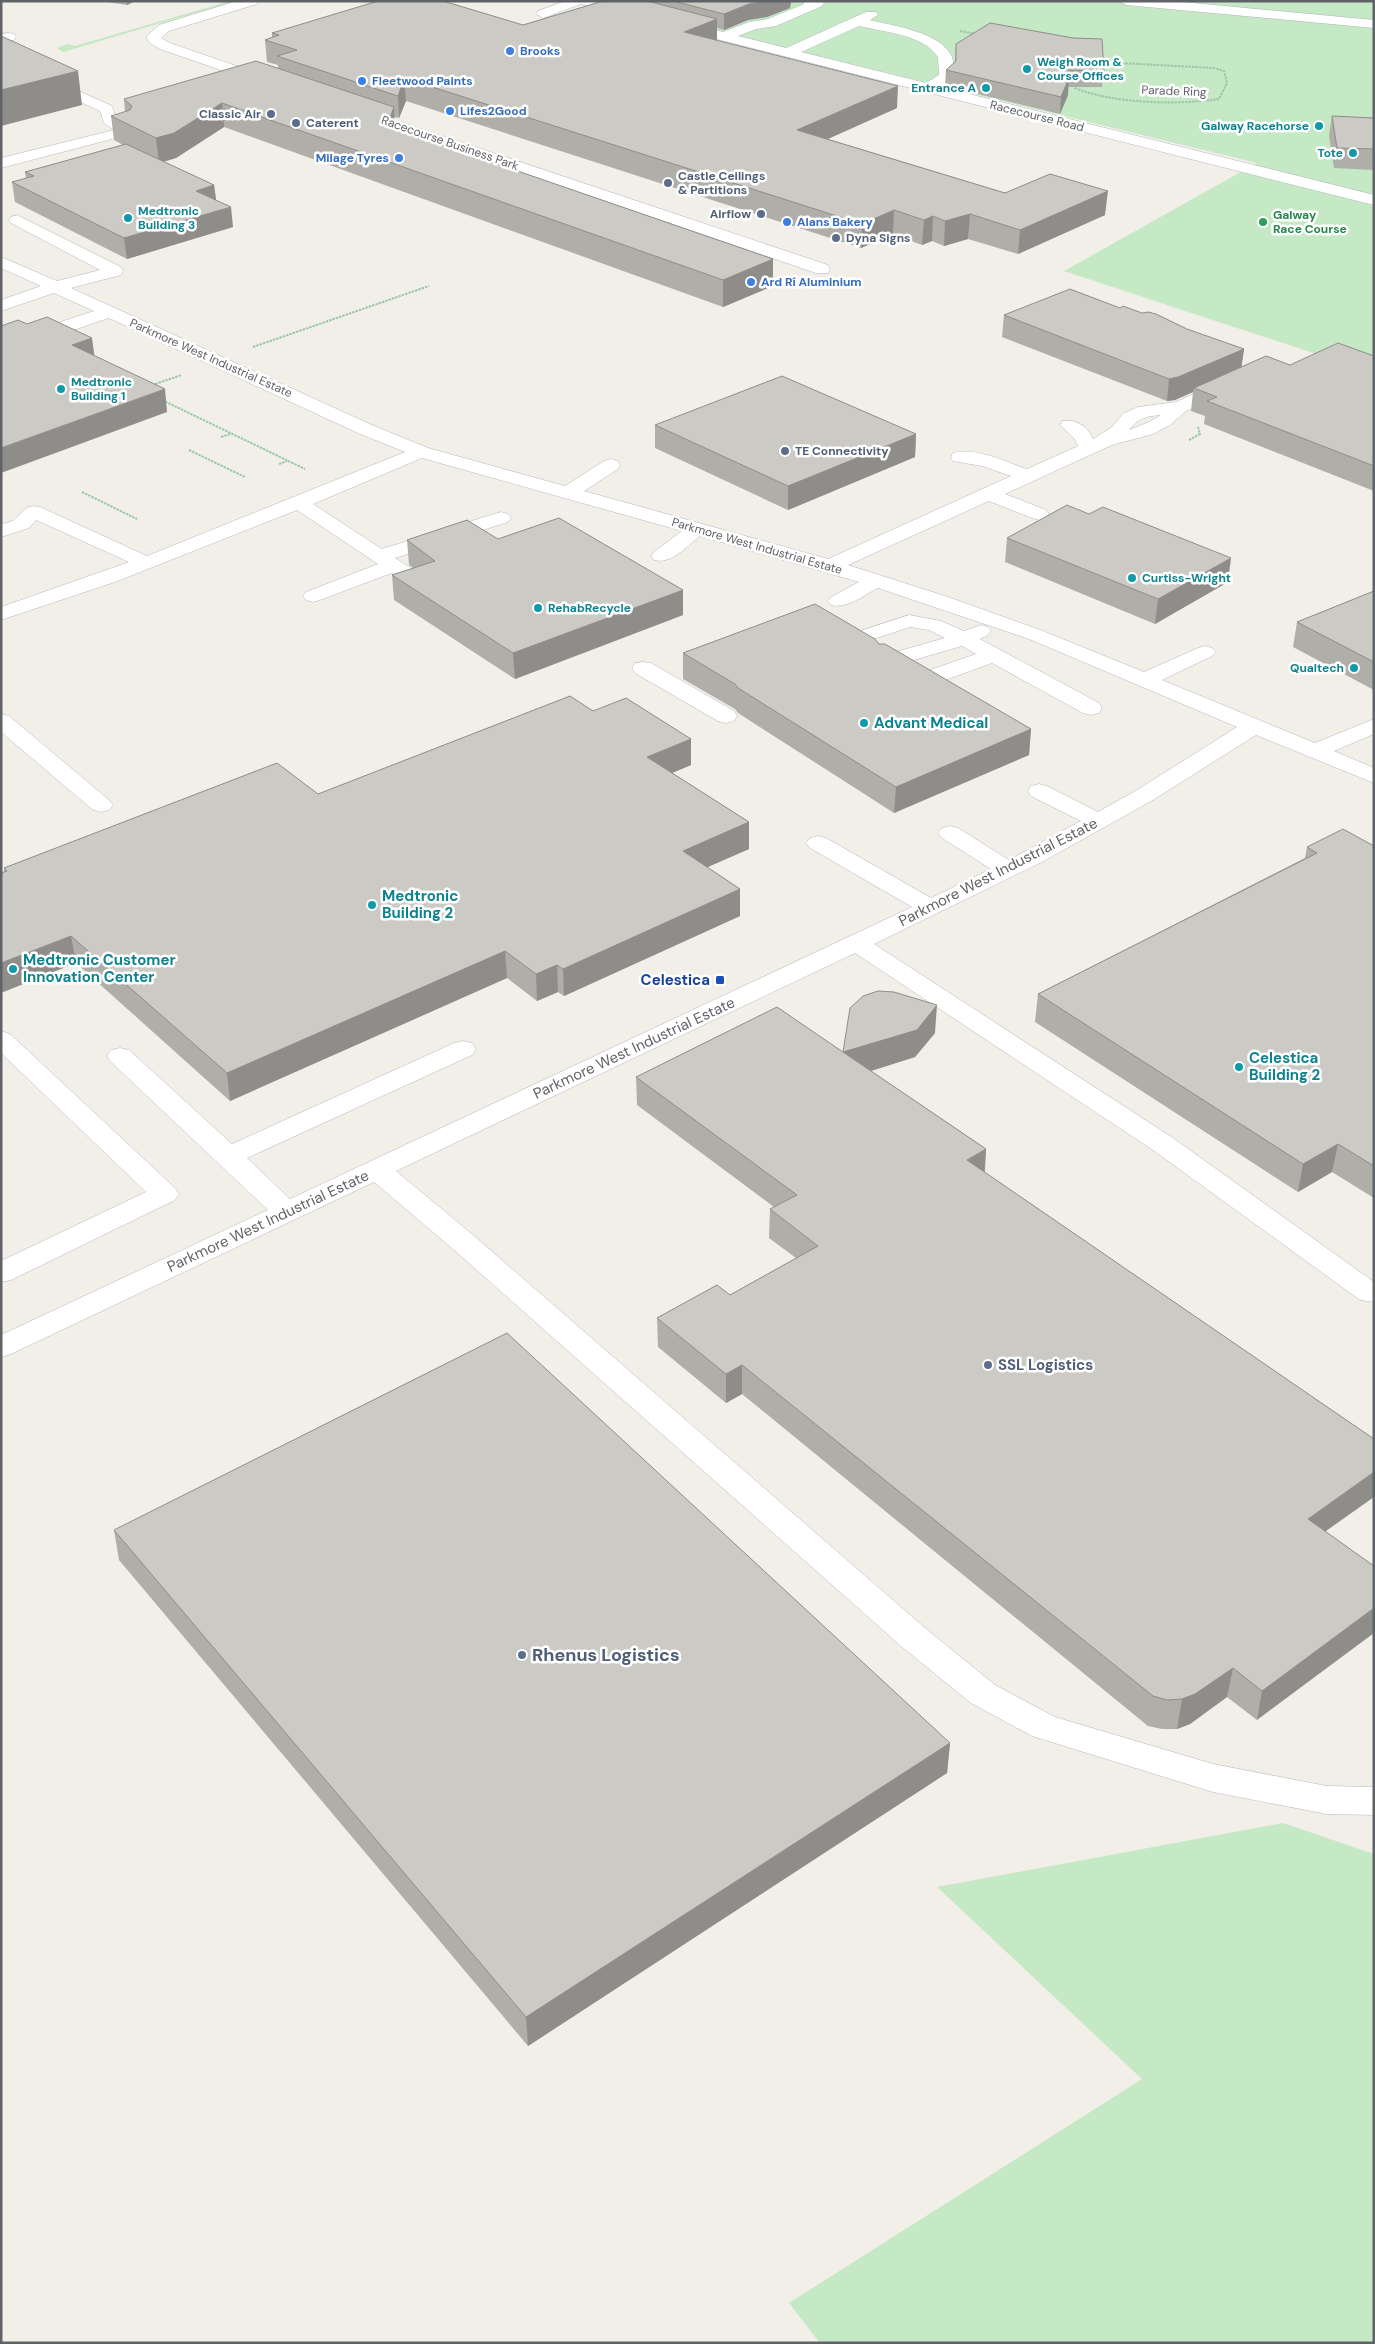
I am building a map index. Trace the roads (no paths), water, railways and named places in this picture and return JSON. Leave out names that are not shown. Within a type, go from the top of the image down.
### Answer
[{"type":"street","points":[[252,1],[164,28],[153,37],[165,46],[280,86]]},
{"type":"street","points":[[543,14],[578,1]]},
{"type":"street","points":[[584,1],[649,18]]},
{"type":"street","points":[[723,37],[754,25],[771,23],[816,3],[809,1]]},
{"type":"street","points":[[1126,1],[1260,15],[1374,24]]},
{"type":"street","points":[[1260,15],[1264,1]]},
{"type":"street","points":[[787,53],[871,15]]},
{"type":"street","points":[[857,21],[920,38],[937,46],[945,57],[946,77],[927,89]]},
{"type":"street","name":"Racecourse Road","points":[[667,23],[1374,200]]},
{"type":"street","points":[[1,60],[107,109],[109,120],[126,131],[1,163]]},
{"type":"street","name":"Racecourse Business Park","points":[[345,108],[822,269]]},
{"type":"street","points":[[1,306],[55,287],[115,271],[18,220]]},
{"type":"street","name":"Parkmore West Industrial Estate","points":[[1,262],[365,429],[421,452],[878,580],[1000,622],[1374,776]]},
{"type":"street","points":[[16,336],[54,330],[109,312]]},
{"type":"street","points":[[830,566],[1107,440],[1137,435],[1151,430],[1162,424],[1180,407],[1243,379]]},
{"type":"street","points":[[1069,425],[1082,435],[1088,449]]},
{"type":"street","points":[[1,614],[76,590],[146,563],[421,452]]},
{"type":"street","points":[[960,457],[986,462],[1028,476]]},
{"type":"street","points":[[568,493],[611,465]]},
{"type":"street","points":[[988,494],[1040,514]]},
{"type":"street","points":[[297,502],[413,578]]},
{"type":"street","points":[[1,531],[22,524],[33,512],[146,563]]},
{"type":"street","points":[[313,596],[387,561],[501,518]]},
{"type":"street","points":[[660,556],[697,528]]},
{"type":"street","points":[[838,601],[878,580]]},
{"type":"street","points":[[852,640],[910,621],[934,624],[1091,708]]},
{"type":"street","points":[[886,662],[964,639],[1000,622]]},
{"type":"street","points":[[1144,680],[1205,652]]},
{"type":"street","points":[[921,681],[994,655]]},
{"type":"street","points":[[643,668],[726,716]]},
{"type":"street","points":[[1,721],[101,805]]},
{"type":"street","name":"Parkmore West Industrial Estate","points":[[1,1347],[930,908],[1146,795],[1254,726]]},
{"type":"street","points":[[1316,751],[1374,726]]},
{"type":"street","points":[[1039,791],[1099,821]]},
{"type":"street","points":[[950,833],[1007,869]]},
{"type":"street","points":[[818,843],[930,908]]},
{"type":"street","points":[[856,943],[1162,1144],[1370,1293]]},
{"type":"street","points":[[1,1040],[164,1194],[1,1273]]},
{"type":"street","points":[[229,1156],[463,1049]]},
{"type":"street","points":[[120,1056],[286,1211]]},
{"type":"street","points":[[377,1170],[463,1242],[913,1637],[983,1694],[1044,1727],[1213,1778],[1327,1800],[1374,1801]]},
{"type":"place","name":"Brooks","points":[[510,51]]},
{"type":"place","name":"Weigh Room & Course Offices","points":[[1027,69]]},
{"type":"place","name":"Fleetwood Paints","points":[[362,81]]},
{"type":"place","name":"Entrance A","points":[[986,88]]},
{"type":"place","name":"Lifes2Good","points":[[450,111]]},
{"type":"place","name":"Classic Air","points":[[271,114]]},
{"type":"place","name":"Caterent","points":[[296,123]]},
{"type":"place","name":"Galway Racehorse","points":[[1319,126]]},
{"type":"place","name":"Tote","points":[[1353,153]]},
{"type":"place","name":"Milage Tyres","points":[[399,158]]},
{"type":"place","name":"Castle Ceilings & Partitions","points":[[668,183]]},
{"type":"place","name":"Airflow","points":[[761,214]]},
{"type":"place","name":"Medtronic Building 3","points":[[128,218]]},
{"type":"place","name":"Alans Bakery","points":[[787,222]]},
{"type":"place","name":"Galway Race Course","points":[[1263,222]]},
{"type":"place","name":"Dyna Signs","points":[[836,238]]},
{"type":"place","name":"Ard Rí Aluminium","points":[[751,282]]},
{"type":"place","name":"Medtronic Building 1","points":[[61,389]]},
{"type":"place","name":"TE Connectivity","points":[[785,451]]},
{"type":"place","name":"Curtiss-Wright","points":[[1132,578]]},
{"type":"place","name":"RehabRecycle","points":[[538,608]]},
{"type":"place","name":"Qualtech","points":[[1354,668]]},
{"type":"place","name":"Advant Medical","points":[[864,723]]},
{"type":"place","name":"Medtronic Building 2","points":[[372,905]]},
{"type":"place","name":"Medtronic Customer Innovation Center","points":[[13,969]]},
{"type":"place","name":"Celestica","points":[[720,980]]},
{"type":"place","name":"Celestica Building 2","points":[[1239,1067]]},
{"type":"place","name":"SSL Logistics","points":[[988,1365]]},
{"type":"place","name":"Rhenus Logistics","points":[[522,1655]]}]
